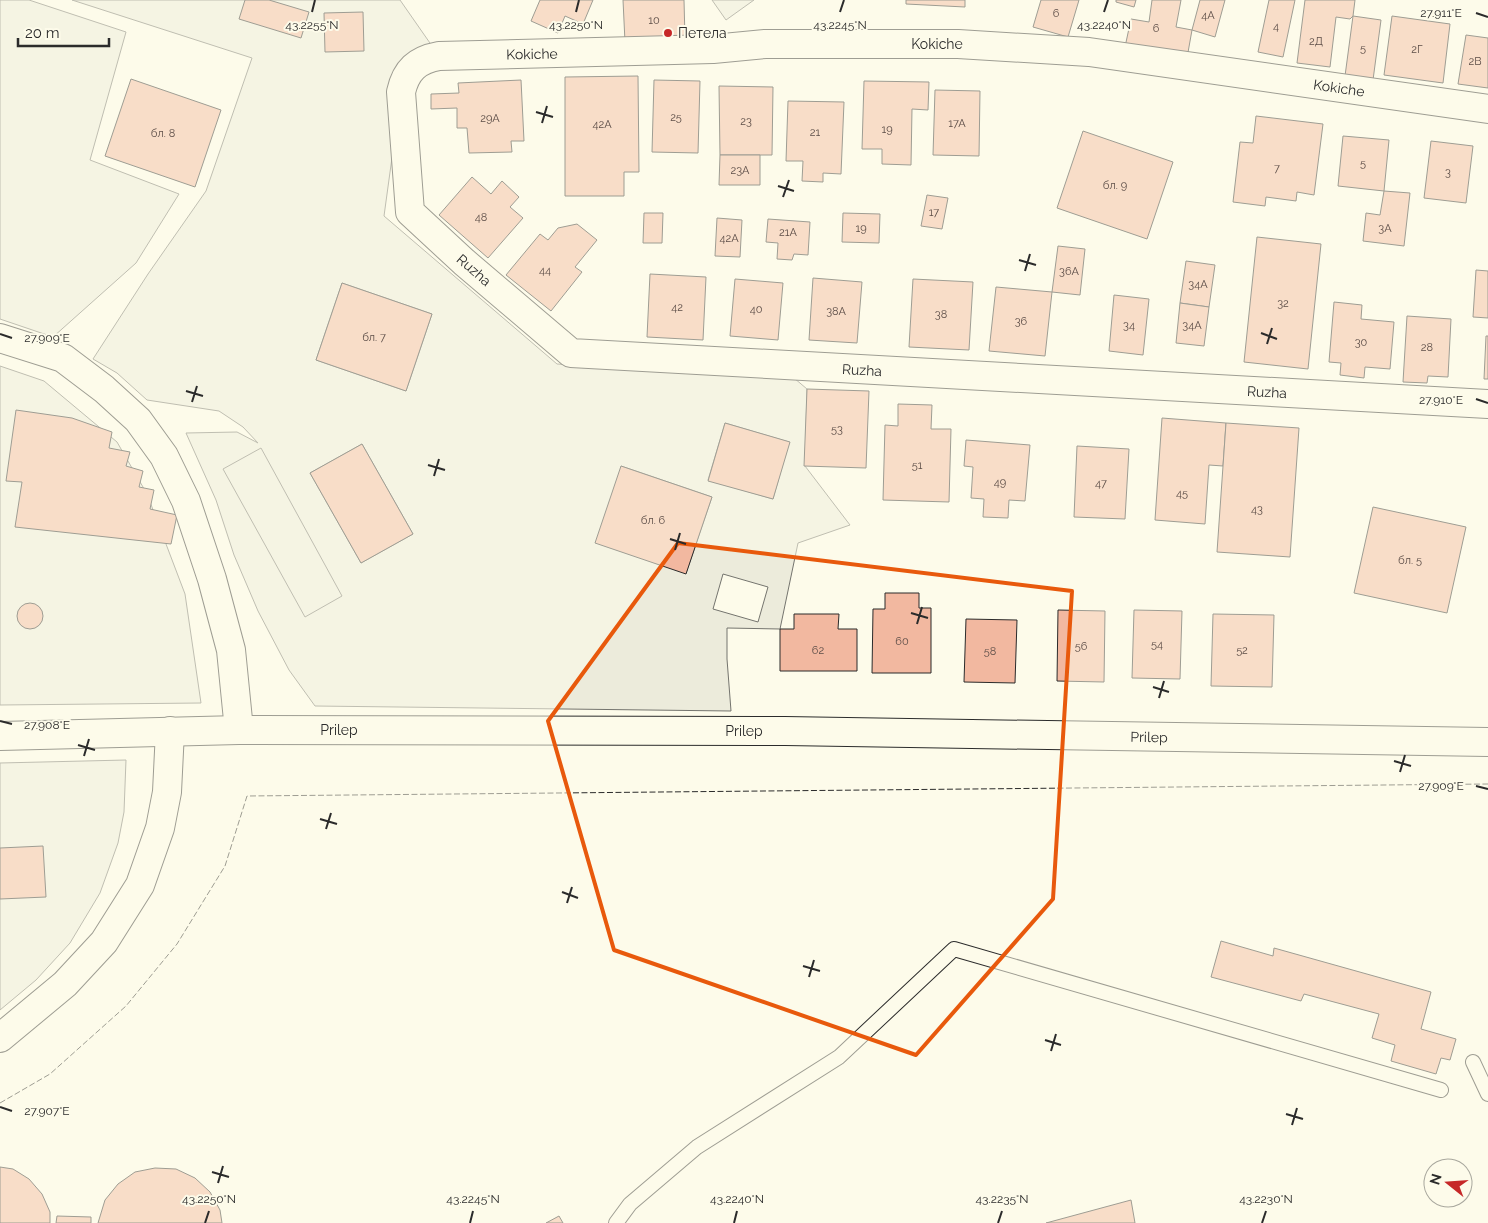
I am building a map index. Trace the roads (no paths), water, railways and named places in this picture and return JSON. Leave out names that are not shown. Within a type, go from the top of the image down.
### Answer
[{"type":"street","name":"Kokiche","points":[[401,92],[406,76],[418,63],[428,58],[439,56],[713,49],[765,44],[958,44],[1089,52],[1488,109]]},
{"type":"street","name":"Ruzha","points":[[401,92],[410,212],[464,262],[571,353],[1488,404]]},
{"type":"street","points":[[0,338],[63,358],[104,389],[138,420],[164,456],[186,500],[212,578],[231,650],[240,730]]},
{"type":"street","name":"Prilep","points":[[0,736],[240,730],[785,731],[1488,742]]},
{"type":"street","points":[[0,1038],[65,984],[104,942],[140,885],[160,828],[167,792],[170,731]]},
{"type":"lane","points":[[616,1223],[630,1204],[697,1147],[838,1057],[954,949],[1441,1090]]},
{"type":"lane","points":[[1473,1062],[1488,1094]]},
{"type":"place","name":"Петела","points":[[668,33]]}]
